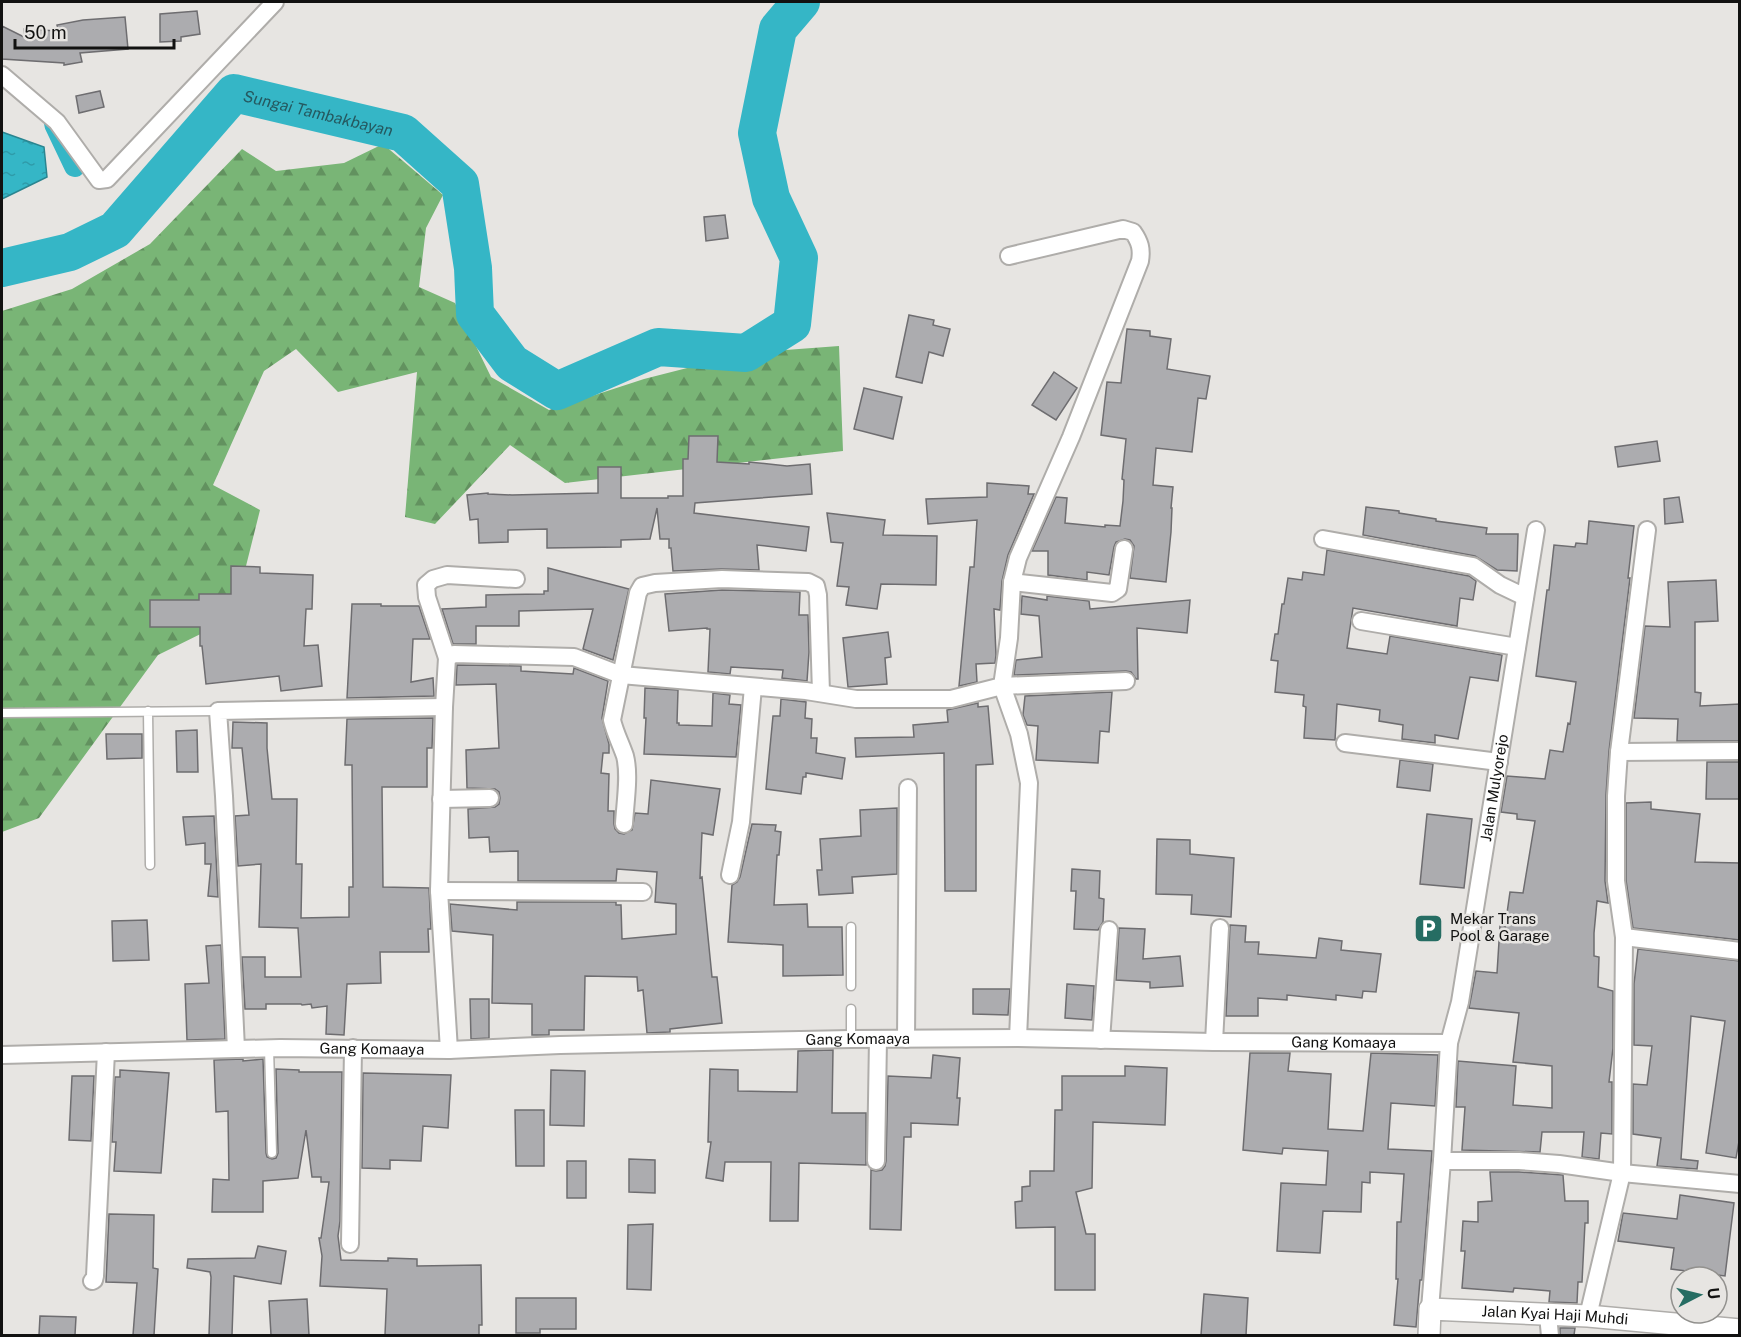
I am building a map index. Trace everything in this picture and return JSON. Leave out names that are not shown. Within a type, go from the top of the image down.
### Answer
[{"type":"street","points":[[2,75],[57,122],[99,180],[107,179],[274,2]]},
{"type":"street","points":[[1009,256],[1123,229],[1133,232],[1140,242],[1142,252],[1096,376],[1018,558],[1012,582],[1009,638],[1002,686],[1019,734],[1029,783],[1018,1038]]},
{"type":"street","name":"Jalan Mulyorejo","points":[[1449,1043],[1460,1002],[1536,530]]},
{"type":"street","points":[[1588,1316],[1622,1173],[1623,937],[1616,881],[1616,796],[1619,752],[1647,530]]},
{"type":"street","points":[[1323,538],[1473,566],[1500,585],[1525,597]]},
{"type":"street","points":[[1012,582],[1112,593],[1118,589],[1124,549]]},
{"type":"street","points":[[448,1050],[439,891],[447,658],[427,597],[426,585],[433,579],[447,575],[516,579]]},
{"type":"street","points":[[624,824],[627,768],[612,720],[638,593],[642,586],[655,583],[722,579],[808,582],[816,586],[821,693]]},
{"type":"street","points":[[1361,621],[1517,647]]},
{"type":"street","points":[[447,658],[454,654],[574,657],[621,675],[821,693],[856,699],[951,699],[1002,686],[1126,681]]},
{"type":"street","points":[[730,875],[741,822],[753,687]]},
{"type":"street","points":[[237,1049],[218,711],[444,706]]},
{"type":"street","points":[[1345,743],[1499,762]]},
{"type":"street","points":[[1619,752],[1740,752]]},
{"type":"street","points":[[906,1039],[908,788]]},
{"type":"street","points":[[441,799],[490,798]]},
{"type":"street","points":[[439,891],[643,892]]},
{"type":"street","points":[[1214,1042],[1220,928]]},
{"type":"street","points":[[1101,1040],[1108,930]]},
{"type":"street","points":[[1623,937],[1740,951]]},
{"type":"street","name":"Gang Komaaya","points":[[2,1055],[269,1048],[448,1050],[560,1045],[851,1039],[1018,1038],[1449,1043]]},
{"type":"street","points":[[876,1161],[879,1039]]},
{"type":"street","points":[[1430,1335],[1449,1043]]},
{"type":"street","points":[[350,1244],[353,1048]]},
{"type":"street","points":[[92,1281],[95,1272],[106,1052]]},
{"type":"street","points":[[1442,1161],[1519,1161],[1559,1164],[1622,1173],[1740,1184]]},
{"type":"street","name":"Jalan Kyai Haji Muhdi","points":[[1430,1309],[1549,1325],[1588,1316],[1733,1332]]},
{"type":"lane","points":[[148,711],[150,865]]},
{"type":"lane","points":[[2,713],[218,711]]},
{"type":"lane","points":[[851,927],[851,986]]},
{"type":"lane","points":[[851,1009],[851,1039]]},
{"type":"lane","points":[[269,1048],[272,1153]]},
{"type":"green space","points":[[383,144],[443,195],[426,228],[419,287],[455,303],[491,377],[549,410],[644,379],[746,353],[839,346],[843,451],[565,483],[510,445],[435,524],[405,517],[417,372],[338,392],[296,349],[264,371],[213,485],[260,510],[233,618],[158,655],[39,818],[2,832],[2,311],[72,289],[150,244],[242,149],[276,171],[344,163]]},
{"type":"water","points":[[2,132],[44,147],[47,177],[2,199]]},
{"type":"building","points":[[197,11],[200,34],[181,37],[181,41],[160,42],[160,14]]},
{"type":"building","points":[[125,17],[128,49],[80,53],[82,62],[64,65],[64,63],[2,59],[2,26],[24,37],[24,29],[58,31],[57,25],[83,20]]},
{"type":"building","points":[[100,91],[104,107],[79,113],[76,96]]},
{"type":"building","points":[[725,215],[728,238],[706,241],[704,217]]},
{"type":"building","points":[[909,315],[934,320],[933,325],[950,329],[943,356],[929,352],[922,383],[896,377]]},
{"type":"building","points":[[1127,329],[1150,331],[1150,336],[1171,339],[1167,369],[1210,376],[1206,399],[1198,398],[1192,452],[1156,448],[1153,485],[1173,487],[1166,582],[1130,578],[1134,546],[1130,540],[1125,539],[1116,542],[1109,575],[1087,572],[1087,580],[1048,575],[1048,551],[1032,551],[1056,497],[1067,498],[1065,523],[1105,527],[1105,525],[1120,526],[1126,439],[1101,435],[1107,382],[1121,383]]},
{"type":"building","points":[[1054,372],[1077,388],[1056,420],[1032,405]]},
{"type":"building","points":[[864,388],[902,397],[893,439],[854,429]]},
{"type":"building","points":[[689,436],[718,436],[717,462],[749,464],[749,462],[787,466],[810,464],[812,494],[695,503],[694,513],[809,527],[806,551],[757,545],[759,570],[673,571],[669,539],[660,539],[657,508],[650,539],[621,540],[621,547],[547,548],[547,529],[508,530],[508,542],[479,543],[478,519],[470,520],[467,495],[598,493],[598,467],[621,467],[621,498],[683,496],[683,459],[688,459]]},
{"type":"building","points":[[1657,441],[1660,461],[1618,467],[1615,447]]},
{"type":"building","points":[[987,483],[1029,486],[1028,494],[1034,494],[1008,555],[1002,581],[1000,610],[994,609],[995,663],[976,664],[977,682],[959,686],[970,567],[974,567],[977,520],[928,524],[926,499],[987,497]]},
{"type":"building","points":[[1679,497],[1683,522],[1665,524],[1664,499]]},
{"type":"building","points":[[1366,507],[1399,511],[1399,513],[1436,519],[1436,521],[1487,528],[1486,534],[1518,534],[1517,571],[1497,570],[1475,556],[1363,535]]},
{"type":"building","points":[[827,513],[885,520],[883,535],[937,536],[936,585],[881,584],[877,609],[846,605],[849,587],[837,586],[843,543],[831,542]]},
{"type":"building","points":[[1589,521],[1634,526],[1609,751],[1605,881],[1608,903],[1597,901],[1594,933],[1594,956],[1599,957],[1598,987],[1613,991],[1613,1048],[1609,1082],[1612,1082],[1612,1134],[1601,1133],[1599,1159],[1582,1157],[1584,1132],[1542,1132],[1540,1152],[1462,1150],[1465,1107],[1456,1107],[1458,1061],[1516,1066],[1513,1105],[1552,1108],[1552,1066],[1513,1062],[1519,1013],[1469,1008],[1476,971],[1497,973],[1500,926],[1505,927],[1510,892],[1523,893],[1535,821],[1517,819],[1517,814],[1501,812],[1507,776],[1545,779],[1550,750],[1563,752],[1568,723],[1570,724],[1576,682],[1536,676],[1554,545],[1575,547],[1576,543],[1587,544]]},
{"type":"building","points":[[1327,550],[1469,576],[1476,581],[1473,600],[1460,598],[1457,626],[1353,608],[1347,648],[1387,654],[1390,636],[1502,655],[1498,681],[1470,677],[1458,739],[1435,735],[1435,743],[1402,739],[1403,725],[1379,721],[1380,710],[1337,704],[1335,740],[1304,738],[1306,707],[1303,706],[1304,695],[1275,692],[1278,661],[1271,660],[1288,578],[1302,580],[1303,572],[1324,575]]},
{"type":"building","points":[[231,566],[260,567],[260,573],[313,575],[312,609],[306,609],[304,646],[318,645],[322,686],[281,691],[279,676],[206,684],[202,646],[200,646],[200,627],[150,627],[150,600],[199,600],[199,594],[231,594]]},
{"type":"building","points":[[548,568],[629,589],[613,660],[583,649],[593,609],[519,611],[519,626],[476,626],[476,644],[453,644],[442,609],[486,607],[486,595],[544,594],[544,591],[548,591]]},
{"type":"building","points":[[1716,580],[1718,621],[1695,622],[1695,692],[1701,693],[1700,706],[1740,704],[1740,741],[1677,741],[1678,719],[1634,718],[1645,626],[1670,627],[1668,582]]},
{"type":"building","points":[[722,590],[800,592],[799,615],[808,615],[807,681],[782,678],[783,670],[731,667],[730,674],[708,672],[710,629],[669,631],[665,594]]},
{"type":"building","points":[[1022,596],[1047,600],[1047,596],[1089,601],[1090,609],[1190,600],[1187,633],[1137,628],[1138,679],[1131,672],[1126,671],[1014,675],[1016,660],[1042,657],[1039,616],[1021,614]]},
{"type":"building","points":[[352,604],[419,606],[430,639],[413,639],[411,682],[433,678],[434,696],[347,698]]},
{"type":"building","points":[[888,632],[891,657],[885,658],[887,684],[848,687],[843,638]]},
{"type":"building","points":[[457,665],[521,666],[521,671],[573,674],[574,668],[608,681],[602,718],[609,753],[603,753],[601,773],[609,774],[608,811],[614,811],[615,829],[619,833],[624,834],[632,830],[635,813],[648,814],[651,780],[720,789],[713,835],[702,833],[700,878],[702,877],[712,977],[717,977],[722,1023],[670,1029],[670,1032],[647,1033],[643,990],[638,991],[637,977],[585,976],[584,1030],[549,1030],[549,1035],[532,1035],[532,1004],[492,1003],[493,935],[452,931],[450,904],[517,910],[517,902],[616,902],[616,905],[621,905],[622,939],[676,934],[676,904],[655,902],[657,872],[617,869],[616,881],[518,881],[518,851],[490,852],[489,837],[469,838],[468,809],[495,807],[499,804],[499,792],[495,789],[467,788],[466,750],[499,748],[496,684],[456,685]]},
{"type":"building","points":[[645,688],[678,690],[677,723],[679,725],[712,726],[713,693],[730,695],[729,704],[741,705],[736,757],[644,754]]},
{"type":"building","points":[[1112,692],[1109,732],[1100,731],[1098,763],[1036,760],[1038,726],[1027,725],[1023,715],[1025,696]]},
{"type":"building","points":[[781,699],[806,702],[805,718],[812,719],[811,738],[817,738],[816,753],[845,758],[842,779],[806,773],[806,777],[803,777],[801,794],[766,789],[773,716],[780,716]]},
{"type":"building","points":[[978,703],[978,707],[988,706],[993,764],[976,765],[976,891],[945,891],[944,753],[856,757],[855,738],[914,737],[913,725],[948,722],[947,710]]},
{"type":"building","points":[[433,718],[432,748],[427,748],[427,787],[382,787],[383,887],[429,888],[431,929],[428,929],[429,952],[380,952],[381,983],[347,984],[344,1035],[326,1034],[327,1006],[312,1008],[311,1004],[266,1004],[266,1009],[245,1009],[242,957],[265,957],[265,977],[301,977],[298,928],[259,927],[261,864],[238,866],[235,816],[249,815],[242,748],[232,748],[233,722],[267,723],[272,799],[297,799],[296,864],[302,864],[301,918],[349,917],[349,887],[353,887],[352,765],[345,765],[347,719]]},
{"type":"building","points":[[197,730],[198,772],[177,772],[176,731]]},
{"type":"building","points":[[106,734],[142,734],[142,758],[107,759]]},
{"type":"building","points":[[1400,760],[1433,764],[1430,791],[1397,787]]},
{"type":"building","points":[[1707,762],[1740,762],[1740,799],[1706,799]]},
{"type":"building","points":[[1651,802],[1651,809],[1700,814],[1695,862],[1740,863],[1740,940],[1633,928],[1626,880],[1626,803]]},
{"type":"building","points":[[897,808],[897,874],[852,877],[853,893],[819,895],[817,870],[822,870],[820,839],[861,836],[860,810]]},
{"type":"building","points":[[1427,814],[1472,819],[1464,888],[1420,884]]},
{"type":"building","points":[[214,816],[218,897],[208,896],[211,864],[205,864],[205,843],[186,845],[183,817]]},
{"type":"building","points":[[752,824],[776,825],[775,831],[781,832],[774,905],[807,904],[808,927],[842,927],[843,975],[783,976],[783,945],[728,942],[732,885],[740,877]]},
{"type":"building","points":[[1157,839],[1190,840],[1190,854],[1234,858],[1231,917],[1191,914],[1192,895],[1156,894]]},
{"type":"building","points":[[1072,869],[1100,871],[1099,898],[1104,899],[1103,922],[1098,930],[1074,929],[1076,891],[1071,891]]},
{"type":"building","points":[[147,920],[149,960],[113,961],[112,921]]},
{"type":"building","points":[[1230,925],[1246,926],[1245,942],[1259,942],[1258,954],[1316,958],[1319,938],[1342,941],[1341,950],[1381,954],[1376,992],[1363,991],[1362,998],[1336,995],[1336,1000],[1287,995],[1287,1000],[1258,998],[1258,1016],[1226,1016]]},
{"type":"building","points":[[1119,928],[1145,929],[1143,959],[1180,956],[1183,986],[1150,988],[1150,982],[1116,980]]},
{"type":"building","points":[[221,945],[225,1039],[187,1040],[185,984],[209,983],[206,946]]},
{"type":"building","points":[[1638,949],[1740,961],[1740,1136],[1736,1158],[1706,1153],[1725,1021],[1691,1016],[1681,1159],[1698,1161],[1697,1169],[1657,1166],[1661,1138],[1633,1134],[1633,1084],[1647,1085],[1652,1046],[1634,1045],[1634,984]]},
{"type":"building","points":[[1067,984],[1094,986],[1092,1020],[1065,1018]]},
{"type":"building","points":[[973,989],[1010,989],[1008,1015],[973,1014]]},
{"type":"building","points":[[470,999],[489,999],[489,1038],[471,1039]]},
{"type":"building","points":[[833,1050],[832,1113],[866,1113],[866,1165],[799,1163],[798,1221],[770,1221],[771,1162],[725,1162],[723,1181],[706,1178],[711,1142],[708,1142],[710,1069],[738,1070],[738,1091],[797,1092],[798,1051]]},
{"type":"building","points":[[1250,1053],[1290,1053],[1288,1071],[1331,1074],[1328,1129],[1363,1131],[1371,1053],[1438,1055],[1435,1106],[1391,1103],[1388,1149],[1432,1151],[1416,1327],[1394,1325],[1398,1279],[1396,1279],[1397,1222],[1401,1222],[1404,1174],[1370,1172],[1370,1183],[1362,1182],[1361,1212],[1323,1211],[1320,1253],[1277,1251],[1281,1183],[1326,1185],[1328,1151],[1283,1148],[1282,1154],[1243,1150]]},
{"type":"building","points":[[933,1055],[960,1058],[957,1098],[960,1098],[958,1125],[911,1123],[911,1137],[904,1137],[901,1230],[870,1229],[871,1170],[882,1170],[886,1161],[888,1076],[931,1078]]},
{"type":"building","points":[[243,1059],[243,1061],[263,1059],[266,1153],[267,1157],[272,1159],[276,1158],[278,1153],[276,1069],[299,1070],[299,1072],[342,1072],[338,1236],[341,1260],[417,1259],[417,1266],[481,1265],[482,1325],[479,1325],[479,1335],[385,1335],[387,1289],[320,1286],[322,1256],[319,1238],[321,1238],[329,1182],[321,1182],[321,1177],[312,1177],[306,1130],[298,1178],[263,1181],[263,1212],[212,1212],[213,1179],[229,1180],[228,1111],[216,1112],[214,1060]]},
{"type":"building","points":[[1125,1066],[1167,1068],[1165,1125],[1093,1122],[1092,1188],[1076,1192],[1086,1234],[1095,1234],[1095,1290],[1055,1290],[1055,1227],[1016,1228],[1015,1202],[1022,1201],[1022,1187],[1030,1186],[1030,1171],[1054,1171],[1055,1110],[1062,1110],[1062,1076],[1125,1076]]},
{"type":"building","points":[[120,1070],[169,1073],[161,1173],[114,1171],[116,1142],[112,1142],[115,1077],[120,1077]]},
{"type":"building","points":[[551,1070],[585,1071],[584,1126],[550,1125]]},
{"type":"building","points":[[363,1073],[451,1075],[448,1128],[423,1126],[421,1161],[390,1160],[390,1169],[362,1168]]},
{"type":"building","points":[[72,1076],[94,1076],[91,1141],[69,1140]]},
{"type":"building","points":[[515,1110],[544,1110],[544,1166],[516,1166]]},
{"type":"building","points":[[629,1159],[655,1160],[655,1193],[629,1192]]},
{"type":"building","points":[[567,1161],[586,1161],[586,1198],[567,1198]]},
{"type":"building","points":[[1490,1172],[1563,1175],[1565,1201],[1588,1201],[1582,1282],[1578,1282],[1577,1303],[1549,1302],[1550,1291],[1514,1288],[1513,1292],[1462,1288],[1465,1251],[1461,1251],[1463,1221],[1478,1222],[1478,1202],[1492,1201]]},
{"type":"building","points":[[1680,1195],[1734,1203],[1726,1265],[1672,1265],[1674,1248],[1618,1241],[1623,1213],[1677,1219]]},
{"type":"building","points":[[109,1214],[154,1215],[153,1268],[158,1269],[154,1335],[133,1335],[137,1283],[106,1282]]},
{"type":"building","points":[[653,1224],[651,1290],[627,1289],[628,1225]]},
{"type":"building","points":[[258,1246],[286,1251],[281,1284],[234,1276],[232,1335],[209,1335],[210,1272],[187,1268],[188,1259],[255,1258]]},
{"type":"building","points":[[1204,1294],[1248,1298],[1246,1335],[1201,1335]]},
{"type":"building","points":[[516,1298],[576,1298],[576,1329],[540,1329],[540,1333],[516,1333]]},
{"type":"building","points":[[307,1299],[309,1335],[271,1335],[269,1301]]},
{"type":"building","points":[[40,1316],[76,1317],[75,1335],[39,1335]]},
{"type":"building","points":[[1560,1328],[1575,1328],[1574,1335],[1560,1335]]},
{"type":"waterway","name":"Sungai Tambakbayan","points":[[2,268],[70,252],[115,230],[234,93],[403,133],[460,184],[473,268],[475,314],[512,363],[557,391],[658,347],[746,353],[792,324],[799,258],[771,198],[757,133],[778,29],[801,2]]},
{"type":"waterway","points":[[55,124],[75,166]]},
{"type":"place","name":"Mekar Trans Pool & Garage","points":[[1429,928]]}]
